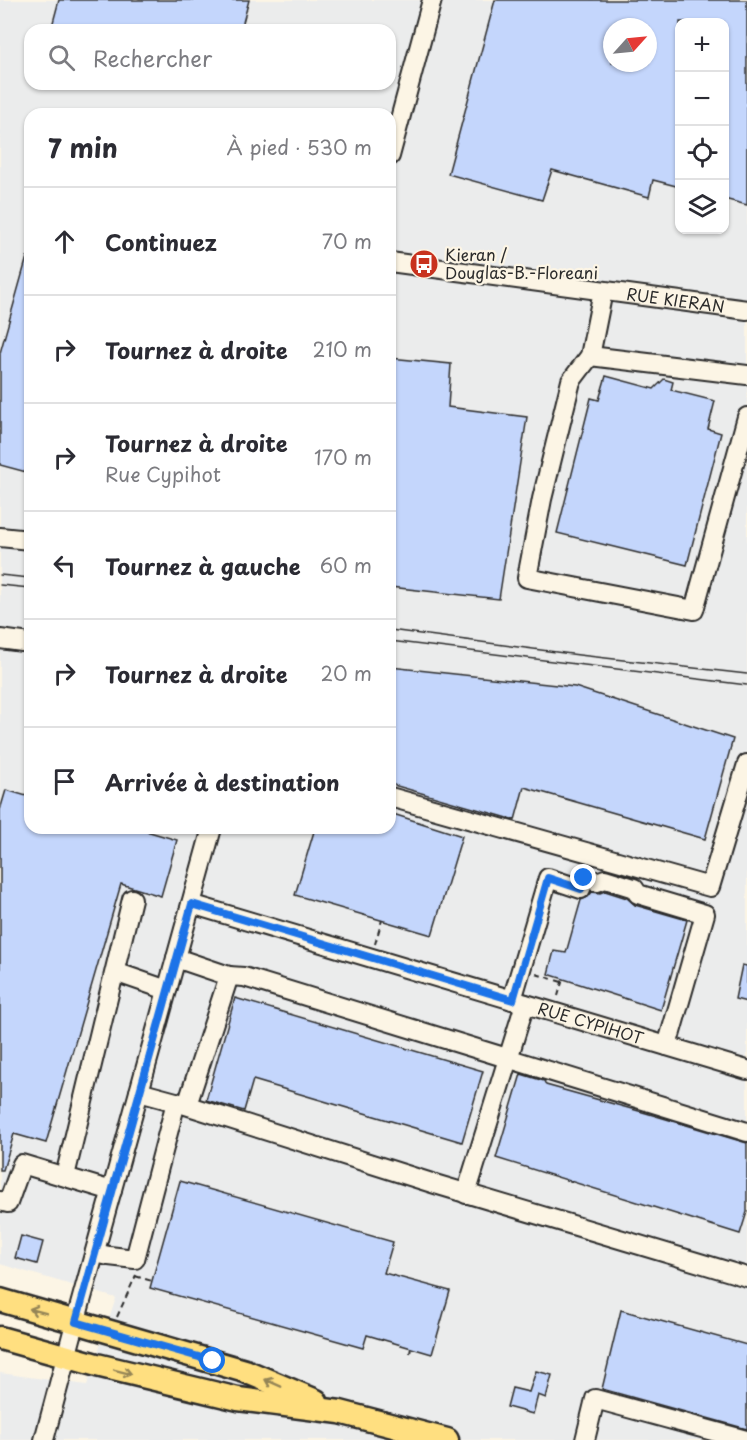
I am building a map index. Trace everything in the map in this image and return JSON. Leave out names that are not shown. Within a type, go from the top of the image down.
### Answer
[{"type":"main road","points":[[0,1300],[245,1371],[340,1412]]},
{"type":"main road","points":[[0,1338],[238,1399],[340,1412],[447,1440]]},
{"type":"street","points":[[396,134],[432,0]]},
{"type":"street","name":"RUE KIERAN","points":[[396,263],[747,310]]},
{"type":"street","points":[[603,291],[590,356],[571,381],[542,500],[527,579],[694,610],[747,417]]},
{"type":"street","points":[[590,356],[747,375]]},
{"type":"street","points":[[0,537],[24,539]]},
{"type":"street","points":[[0,639],[24,642]]},
{"type":"street","points":[[396,799],[710,887],[747,764]]},
{"type":"street","points":[[44,1440],[210,834]]},
{"type":"street","points":[[466,1194],[508,1059],[548,878],[581,889],[584,878],[597,882],[605,879],[634,888],[638,894],[705,914],[667,1046]]},
{"type":"street","points":[[65,1176],[132,899]]},
{"type":"street","name":"RUE CYPIHOT","points":[[192,904],[747,1070]]},
{"type":"street","points":[[176,958],[747,1132]]},
{"type":"street","points":[[114,972],[167,990]]},
{"type":"street","points":[[95,1253],[135,1259],[182,1104],[229,976]]},
{"type":"street","points":[[139,1092],[466,1194],[747,1276]]},
{"type":"street","points":[[0,1200],[8,1203],[22,1164],[112,1191]]},
{"type":"street","points":[[585,1440],[595,1399],[746,1440]]},
{"type":"path","points":[[375,947],[382,920]]},
{"type":"path","points":[[530,973],[562,981],[556,1001]]},
{"type":"path","points":[[116,1319],[137,1270]]},
{"type":"path","points":[[135,1276],[152,1281]]},
{"type":"path","points":[[410,1353],[411,1348]]},
{"type":"shaded area","points":[[0,0],[747,0],[747,1440],[0,1440],[0,1373],[87,1385],[116,1298],[0,1264]]},
{"type":"building","points":[[59,0],[249,0],[243,24],[53,24]]},
{"type":"building","points":[[495,0],[747,0],[747,205],[729,200],[729,18],[675,18],[675,186],[653,180],[649,197],[552,170],[542,200],[448,174]]},
{"type":"building","points":[[24,268],[24,471],[0,465],[0,353]]},
{"type":"building","points":[[396,359],[451,364],[448,407],[527,417],[499,599],[396,588]]},
{"type":"building","points":[[606,376],[654,389],[664,379],[673,382],[671,390],[715,401],[708,429],[721,433],[687,565],[557,533],[591,398],[599,400]]},
{"type":"building","points":[[396,668],[575,687],[733,739],[705,839],[524,787],[515,820],[396,786]]},
{"type":"building","points":[[6,790],[24,795],[24,834],[156,834],[177,840],[161,896],[121,884],[46,1143],[14,1134],[3,1170],[0,1170],[0,810]]},
{"type":"building","points":[[396,815],[462,836],[432,935],[295,895],[313,834],[396,834]]},
{"type":"building","points":[[605,891],[627,898],[635,905],[687,920],[661,1010],[548,974],[554,951],[566,953],[581,900],[592,892]]},
{"type":"building","points":[[742,965],[747,966],[747,1002],[735,999]]},
{"type":"building","points":[[235,998],[483,1071],[462,1142],[253,1080],[244,1111],[206,1100]]},
{"type":"building","points":[[521,1074],[544,1081],[546,1085],[747,1143],[747,1212],[740,1234],[496,1158]]},
{"type":"building","points":[[180,1181],[393,1242],[384,1273],[450,1291],[432,1354],[367,1335],[363,1348],[150,1288]]},
{"type":"building","points":[[21,1236],[43,1242],[37,1264],[15,1258]]},
{"type":"building","points":[[621,1310],[747,1345],[747,1429],[602,1389]]},
{"type":"building","points":[[536,1371],[552,1375],[546,1398],[538,1395],[533,1414],[507,1407],[512,1388],[529,1392]]},
{"type":"tram line","points":[[0,575],[24,577]]},
{"type":"tram line","points":[[0,585],[24,587]]},
{"type":"tram line","points":[[396,631],[747,674]]},
{"type":"tram line","points":[[396,642],[747,685]]},
{"type":"place","name":"Kieran / Douglas-B.-Floreani","points":[[424,264]]},
{"type":"route","points":[[213,1361],[76,1322],[192,904],[513,1000],[548,878],[581,889],[584,878]]}]
